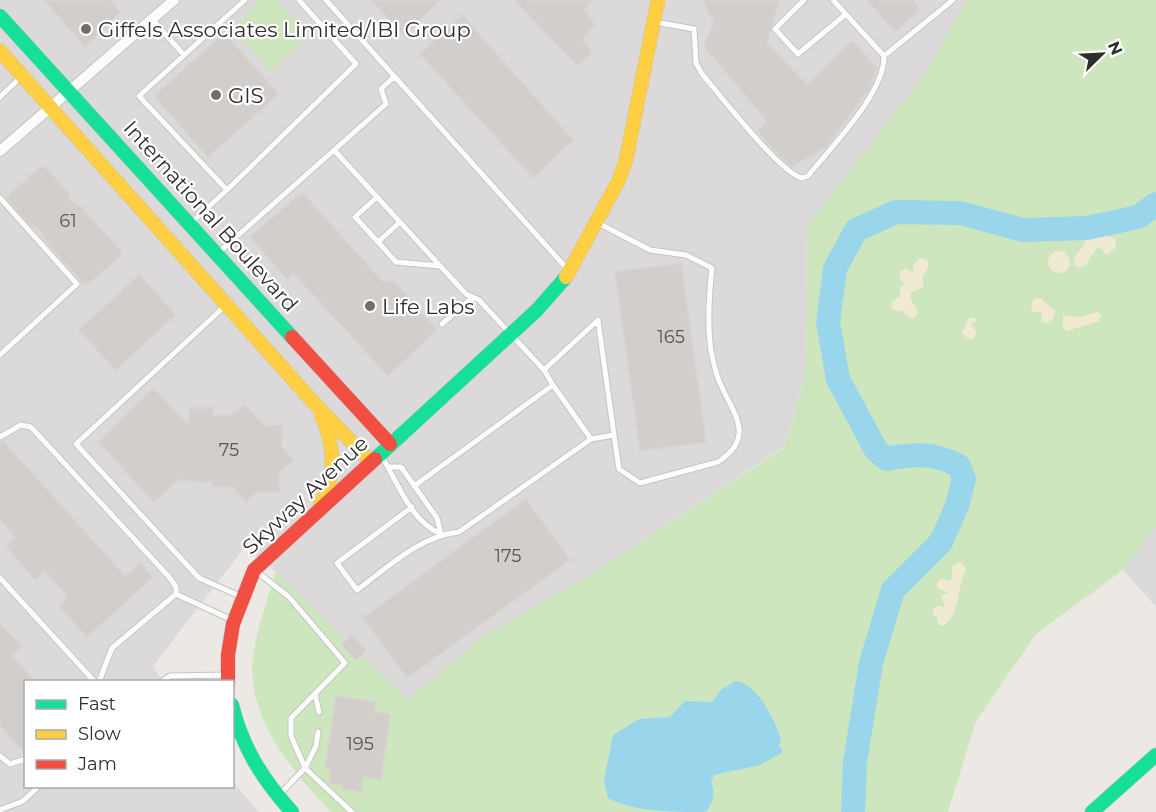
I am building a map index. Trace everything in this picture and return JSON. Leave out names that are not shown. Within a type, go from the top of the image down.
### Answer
[{"type":"street","points":[[0,151],[174,0]]},
{"type":"street","name":"Skyway Avenue","points":[[228,678],[234,621],[240,596],[254,570],[512,335],[570,272],[598,223],[626,160],[658,0]]},
{"type":"street","name":"International Boulevard","points":[[0,16],[191,224],[380,453]]},
{"type":"street","points":[[0,51],[315,404],[380,453]]},
{"type":"street","points":[[309,519],[324,499],[331,470],[332,448],[326,425],[315,404]]},
{"type":"street","points":[[234,711],[258,774],[292,812]]},
{"type":"street","points":[[1101,809],[1156,755]]},
{"type":"lane","points":[[227,190],[139,96],[244,0]]},
{"type":"lane","points":[[191,224],[356,64],[299,0]]},
{"type":"lane","points":[[326,0],[570,272]]},
{"type":"lane","points":[[804,0],[775,29],[798,54],[846,14]]},
{"type":"lane","points":[[833,0],[884,56]]},
{"type":"lane","points":[[940,0],[945,6]]},
{"type":"lane","points":[[654,21],[694,29],[695,56],[702,74],[752,133],[790,171],[802,178],[808,176],[882,77],[884,56],[953,0]]},
{"type":"lane","points":[[152,20],[184,55]]},
{"type":"lane","points":[[1,94],[22,76]]},
{"type":"lane","points":[[217,254],[386,104],[381,89],[394,77]]},
{"type":"lane","points":[[334,150],[466,294],[473,297],[544,370],[591,440]]},
{"type":"lane","points":[[377,197],[355,217],[396,262],[441,266]]},
{"type":"lane","points":[[0,355],[77,284],[2,203]]},
{"type":"lane","points":[[378,242],[400,222]]},
{"type":"lane","points":[[544,370],[598,320],[619,469],[640,483],[718,462],[729,455],[739,437],[739,422],[718,379],[711,351],[709,292],[712,268],[686,255],[650,250],[598,223]]},
{"type":"lane","points":[[442,324],[473,297]]},
{"type":"lane","points":[[226,304],[76,444],[199,578],[240,596]]},
{"type":"lane","points":[[414,486],[553,385]]},
{"type":"lane","points":[[0,437],[21,425],[31,427],[176,587],[176,594],[112,648],[99,680]]},
{"type":"lane","points":[[412,507],[337,562],[357,590],[422,543],[441,534],[459,532],[591,440],[614,435]]},
{"type":"lane","points":[[380,453],[392,477],[428,529],[441,534]]},
{"type":"lane","points":[[389,467],[401,467],[437,518],[441,534]]},
{"type":"lane","points":[[254,570],[289,597],[345,663],[291,718],[291,736],[305,768],[352,812]]},
{"type":"lane","points":[[0,578],[94,680]]},
{"type":"lane","points":[[176,594],[234,621]]},
{"type":"lane","points":[[163,680],[170,676],[228,678]]},
{"type":"lane","points":[[315,694],[320,712]]},
{"type":"lane","points":[[277,796],[305,768],[316,746],[318,732]]},
{"type":"lane","points":[[0,756],[10,764],[24,760]]},
{"type":"lane","points":[[13,812],[37,788]]},
{"type":"lane","points":[[0,810],[23,801]]},
{"type":"shaded area","points":[[0,0],[967,0],[925,74],[807,227],[805,378],[784,447],[592,574],[484,636],[407,700],[276,572],[245,547],[153,666],[161,680],[24,680],[24,788],[234,788],[234,783],[259,812],[0,812]]},
{"type":"shaded area","points":[[1156,526],[1156,607],[1123,570]]},
{"type":"green space","points":[[261,0],[276,0],[309,34],[271,71],[232,30]]},
{"type":"green space","points":[[967,0],[1156,0],[1156,526],[1123,570],[1036,634],[976,721],[948,812],[331,812],[287,761],[264,722],[257,701],[253,679],[253,657],[276,572],[407,700],[484,636],[592,574],[784,448],[805,378],[807,227],[925,74]]},
{"type":"sand","points":[[1094,233],[1115,238],[1116,247],[1107,255],[1098,246],[1085,266],[1077,267],[1073,262],[1074,259],[1086,237]]},
{"type":"sand","points":[[1059,251],[1069,258],[1070,262],[1063,272],[1059,273],[1049,266],[1048,262],[1055,252]]},
{"type":"sand","points":[[920,258],[927,260],[929,266],[923,276],[923,287],[911,293],[910,298],[918,312],[915,317],[910,318],[902,311],[892,310],[891,303],[900,296],[900,287],[906,285],[899,277],[901,270],[906,268],[913,274],[913,266]]},
{"type":"sand","points":[[1040,298],[1055,311],[1054,317],[1048,323],[1042,322],[1042,313],[1031,309],[1033,300]]},
{"type":"sand","points":[[1097,312],[1102,315],[1099,321],[1067,331],[1063,328],[1063,315],[1080,317]]},
{"type":"sand","points":[[969,317],[976,319],[977,322],[971,324],[977,333],[973,339],[968,339],[962,333]]},
{"type":"sand","points":[[961,562],[966,569],[955,609],[952,617],[942,626],[938,624],[938,618],[933,615],[933,610],[937,606],[945,607],[941,596],[949,592],[938,589],[937,582],[942,579],[951,581],[953,565]]},
{"type":"water","points":[[735,681],[743,683],[758,695],[775,723],[781,740],[778,748],[781,747],[783,752],[760,765],[714,775],[711,782],[713,798],[705,812],[642,809],[608,798],[604,780],[613,735],[639,719],[670,717],[685,701],[712,702],[721,690]]},
{"type":"building","name":"Giffels Associates Limited/IBI Group","points":[[44,0],[110,0],[120,12],[85,47]]},
{"type":"building","points":[[371,0],[440,0],[404,35]]},
{"type":"building","points":[[514,0],[593,0],[584,9],[595,25],[582,39],[592,53],[578,66]]},
{"type":"building","points":[[703,0],[779,0],[767,43],[807,85],[852,40],[877,68],[869,89],[827,146],[792,167],[773,149],[758,131],[767,121],[704,46],[714,22]]},
{"type":"building","points":[[867,0],[912,0],[920,10],[895,32]]},
{"type":"building","points":[[462,15],[573,140],[533,178],[420,54]]},
{"type":"building","name":"GIS","points":[[224,33],[279,94],[208,157],[154,96]]},
{"type":"building","points":[[40,167],[45,167],[68,192],[69,198],[76,206],[81,207],[121,251],[121,256],[88,284],[84,284],[44,239],[44,235],[35,226],[31,226],[8,200],[8,196]]},
{"type":"building","name":"Life Labs","points":[[302,192],[383,282],[395,281],[437,330],[388,376],[293,273],[287,279],[250,237]]},
{"type":"building","points":[[681,263],[706,442],[640,451],[615,272]]},
{"type":"building","points":[[139,275],[176,315],[115,370],[79,330]]},
{"type":"building","points":[[153,388],[188,424],[190,408],[213,408],[213,415],[230,415],[245,405],[264,426],[282,425],[281,446],[293,460],[279,473],[279,492],[258,491],[246,502],[233,487],[212,487],[212,482],[178,480],[154,503],[99,442]]},
{"type":"building","points":[[3,441],[125,576],[140,563],[153,577],[87,637],[59,606],[68,597],[45,571],[35,580],[6,546],[16,538],[0,520],[0,442]]},
{"type":"building","points":[[526,499],[570,560],[407,678],[363,618]]},
{"type":"building","points":[[0,623],[22,647],[12,656],[34,680],[24,680],[24,752],[0,726]]},
{"type":"building","points":[[352,635],[366,650],[356,660],[341,645]]},
{"type":"building","points":[[336,696],[376,702],[374,712],[390,714],[381,780],[363,777],[361,792],[342,789],[343,785],[329,783],[331,770],[325,769]]},
{"type":"waterway","points":[[853,812],[855,762],[871,663],[893,590],[941,542],[957,506],[964,479],[959,466],[933,456],[915,455],[887,459],[876,450],[838,379],[828,322],[835,269],[856,230],[896,212],[960,213],[1023,230],[1087,228],[1138,217],[1156,204]]},
{"type":"traffic: fast","points":[[0,16],[292,337]]},
{"type":"traffic: fast","points":[[375,459],[537,310],[566,277]]},
{"type":"traffic: fast","points":[[234,712],[255,762],[272,788],[292,812]]},
{"type":"traffic: fast","points":[[1092,812],[1156,755]]},
{"type":"traffic: slow","points":[[566,277],[618,182],[626,160],[658,0]]},
{"type":"traffic: slow","points":[[0,51],[315,404],[371,462]]},
{"type":"traffic: slow","points":[[320,505],[330,483],[332,471],[329,437],[321,414]]},
{"type":"traffic: jam","points":[[292,337],[390,444]]},
{"type":"traffic: jam","points":[[228,680],[228,655],[233,624],[254,570],[375,459]]},
{"type":"place","name":"Giffels Associates Limited/IBI Group","points":[[86,29]]},
{"type":"place","name":"GIS","points":[[216,95]]},
{"type":"place","name":"Life Labs","points":[[370,306]]}]
